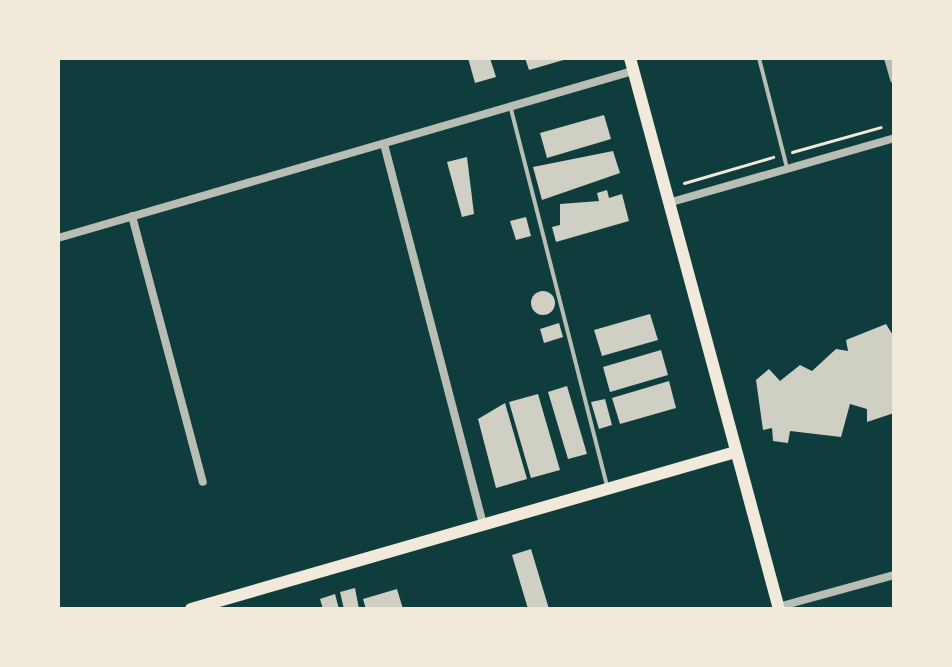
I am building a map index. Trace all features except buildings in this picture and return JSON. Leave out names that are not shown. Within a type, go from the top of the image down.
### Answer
[{"type":"main road","points":[[632,64],[732,453],[779,608]]},
{"type":"main road","points":[[191,609],[732,453]]},
{"type":"street","points":[[888,58],[894,79]]},
{"type":"street","points":[[58,238],[511,106],[632,64]]},
{"type":"street","points":[[668,203],[894,138]]},
{"type":"street","points":[[384,144],[483,524]]},
{"type":"street","points":[[132,216],[203,482]]},
{"type":"street","points":[[779,608],[894,575]]},
{"type":"lane","points":[[759,58],[787,168]]},
{"type":"lane","points":[[511,106],[607,487]]}]
